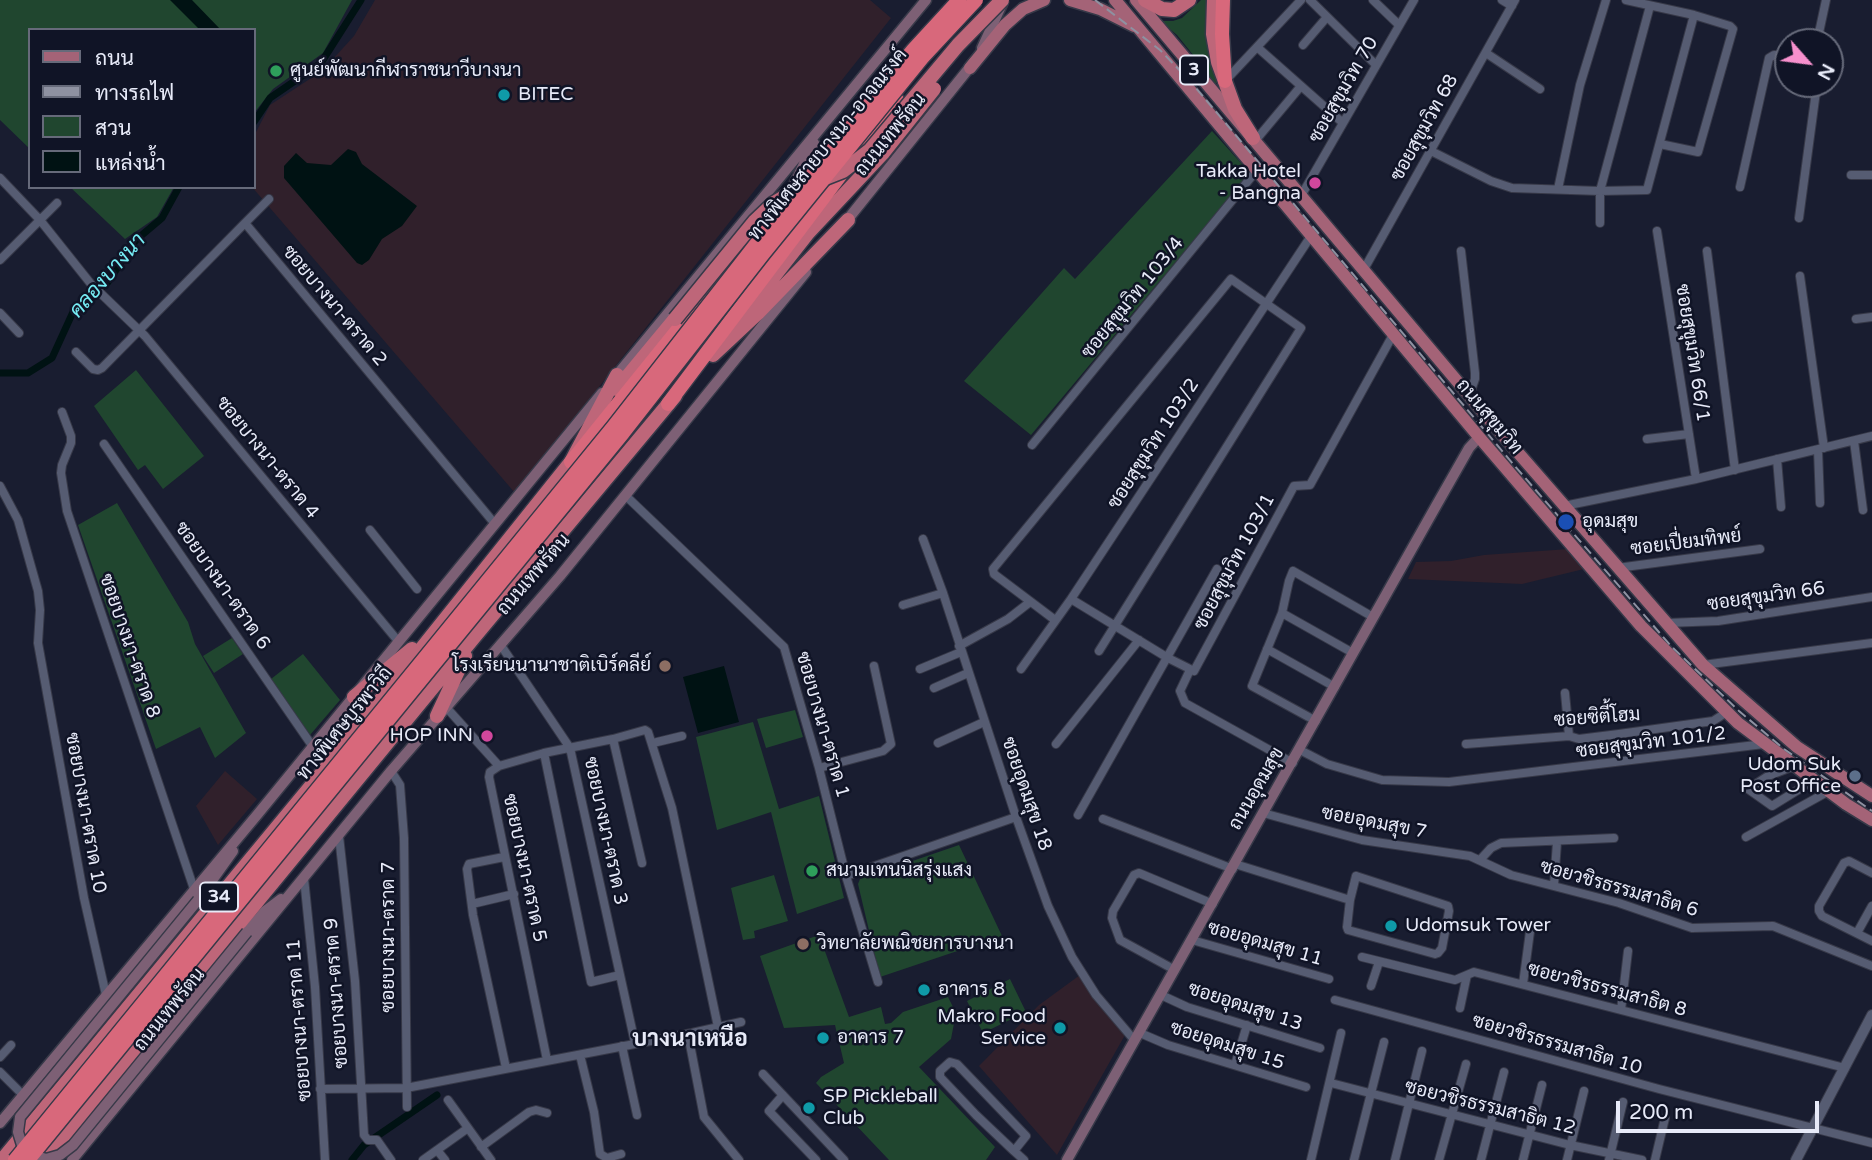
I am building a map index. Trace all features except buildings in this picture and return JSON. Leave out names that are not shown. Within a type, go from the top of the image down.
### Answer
[{"type":"highway","points":[[571,462],[909,47],[953,0]]},
{"type":"highway","name":"ทางพิเศษสายบางนา-อาจณรงค์","points":[[709,315],[815,169],[912,50],[959,0]]},
{"type":"highway","name":"ทางพิเศษสายบางนา-อาจณรงค์","points":[[709,315],[779,235],[922,58],[976,0]]},
{"type":"highway","points":[[668,404],[861,145],[926,63],[984,0]]},
{"type":"highway","points":[[598,412],[755,221],[774,203],[796,188],[843,171],[870,150],[958,46],[1003,0]]},
{"type":"highway","points":[[713,355],[808,233],[883,153],[976,37],[1015,0]]},
{"type":"highway","points":[[1145,0],[1161,9],[1174,10],[1189,0]]},
{"type":"highway","points":[[1214,0],[1214,48],[1236,109],[1256,142]]},
{"type":"highway","points":[[1223,0],[1222,49],[1225,81]]},
{"type":"highway","points":[[713,355],[758,313],[848,220]]},
{"type":"highway","name":"ทางพิเศษบูรพาวิถี","points":[[15,1160],[614,426],[709,315]]},
{"type":"highway","name":"ทางพิเศษบูรพาวิถี","points":[[28,1160],[709,315]]},
{"type":"highway","name":"ถนนเทพรัตน","points":[[44,1160],[475,636],[668,404],[713,355]]},
{"type":"highway","points":[[598,412],[617,375]]},
{"type":"highway","name":"ถนนเทพรัตน","points":[[2,1160],[326,768],[571,462],[598,412]]},
{"type":"highway","points":[[354,697],[433,632]]},
{"type":"highway","points":[[441,711],[475,636]]},
{"type":"main road","points":[[295,889],[265,911],[73,1145],[60,1155],[46,1159],[33,1155],[22,1145],[18,1132],[20,1117],[255,817],[926,0]]},
{"type":"main road","points":[[984,0],[990,12],[991,31]]},
{"type":"main road","name":"ถนนเทพรัตน","points":[[72,1160],[441,711],[560,576],[626,496],[971,68],[991,31],[1003,0]]},
{"type":"main road","points":[[971,68],[1005,25],[1023,9],[1044,0]]},
{"type":"main road","points":[[1070,0],[1100,9],[1140,30]]},
{"type":"main road","name":"ถนนสุขุมวิท","points":[[1115,0],[1479,437],[1641,626],[1727,712],[1764,744],[1872,820]]},
{"type":"main road","name":"ถนนสุขุมวิท","points":[[1136,0],[1664,623],[1703,665],[1797,747],[1872,796]]},
{"type":"main road","points":[[791,191],[822,127]]},
{"type":"main road","points":[[1351,283],[1363,271]]},
{"type":"main road","points":[[1479,437],[1494,425]]},
{"type":"main road","name":"ถนนอุดมสุข","points":[[1067,1160],[1469,448],[1479,437]]},
{"type":"main road","name":"34","points":[[0,1123],[106,995],[196,894]]},
{"type":"street","points":[[1225,81],[1301,0]]},
{"type":"street","points":[[1310,0],[1376,65]]},
{"type":"street","points":[[1373,0],[1399,25]]},
{"type":"street","name":"ซอยสุขุมวิท 70","points":[[1301,196],[1414,0]]},
{"type":"street","points":[[1502,0],[1513,3]]},
{"type":"street","points":[[1558,189],[1580,85],[1606,0]]},
{"type":"street","points":[[1626,0],[1694,15],[1733,29],[1698,152],[1660,144]]},
{"type":"street","points":[[1819,28],[1826,0]]},
{"type":"street","name":"ซอยสุขุมวิท 68","points":[[1363,271],[1513,3]]},
{"type":"street","points":[[1600,223],[1600,191],[1650,6]]},
{"type":"street","points":[[1431,151],[1491,181],[1512,188],[1647,190],[1694,15]]},
{"type":"street","points":[[1303,45],[1327,17]]},
{"type":"street","points":[[1257,47],[1343,123]]},
{"type":"street","points":[[1486,53],[1540,89]]},
{"type":"street","points":[[1740,187],[1769,58],[1774,55]]},
{"type":"street","points":[[1256,142],[1301,86]]},
{"type":"street","points":[[1799,218],[1815,98]]},
{"type":"street","name":"ซอยสุขุมวิท 103/4","points":[[1032,445],[1253,165]]},
{"type":"street","points":[[1851,175],[1872,175]]},
{"type":"street","name":"ซอยบางนา-ตราด 4","points":[[0,178],[40,220],[91,284],[139,330],[398,641]]},
{"type":"street","points":[[0,194],[8,186]]},
{"type":"street","points":[[76,352],[93,369],[98,370],[219,252],[269,198]]},
{"type":"street","points":[[0,260],[57,203]]},
{"type":"street","name":"ซอยบางนา-ตราด 2","points":[[245,223],[495,524]]},
{"type":"street","name":"ซอยสุขุมวิท 66/1","points":[[1657,231],[1696,479]]},
{"type":"street","name":"ซอยสุขุมวิท 103/2","points":[[1021,669],[1071,599],[1311,236]]},
{"type":"street","points":[[1461,251],[1475,373],[1469,396]]},
{"type":"street","points":[[1707,251],[1735,470]]},
{"type":"street","points":[[1800,276],[1821,449],[1820,503]]},
{"type":"street","points":[[1055,620],[994,574],[993,569],[1231,279],[1301,328],[1099,651]]},
{"type":"street","points":[[0,313],[19,333]]},
{"type":"street","points":[[1856,319],[1872,317]]},
{"type":"street","name":"ซอยสุขุมวิท 103/1","points":[[1192,671],[1294,486],[1309,486],[1394,334]]},
{"type":"street","name":"ซอยบางนา-ตราด 8","points":[[61,412],[71,436],[61,473],[67,511],[196,894]]},
{"type":"street","points":[[1647,439],[1689,434]]},
{"type":"street","points":[[1564,506],[1696,479],[1872,436]]},
{"type":"street","points":[[1854,441],[1863,510]]},
{"type":"street","name":"ซอยบางนา-ตราด 6","points":[[104,444],[313,747]]},
{"type":"street","points":[[1777,459],[1782,507]]},
{"type":"street","name":"ซอยบางนา-ตราด 10","points":[[0,486],[18,520],[38,591],[39,636],[84,898],[106,995]]},
{"type":"street","name":"ซอยบางนา-ตราด 1","points":[[626,496],[784,648],[878,982]]},
{"type":"street","points":[[370,530],[417,589]]},
{"type":"street","name":"ซอยอุดมสุข 18","points":[[923,539],[1048,906],[1072,957],[1096,995],[1126,1033],[1137,1037]]},
{"type":"street","name":"ซอยเปี่ยมทิพย์","points":[[1617,568],[1760,549]]},
{"type":"street","points":[[1078,815],[1217,569]]},
{"type":"street","points":[[1316,721],[1252,686],[1282,613],[1293,572],[1373,617]]},
{"type":"street","points":[[903,605],[943,593]]},
{"type":"street","name":"ซอยสุขุมวิท 66","points":[[1664,623],[1718,621],[1872,597]]},
{"type":"street","points":[[1071,599],[1192,671],[1180,691],[1185,703],[1293,763]]},
{"type":"street","points":[[920,669],[960,649],[1030,602]]},
{"type":"street","points":[[1282,613],[1353,653]]},
{"type":"street","points":[[1056,744],[1139,640]]},
{"type":"street","points":[[1703,665],[1872,643]]},
{"type":"street","name":"ซอยบางนา-ตราด 3","points":[[500,644],[570,748],[635,1043]]},
{"type":"street","points":[[1267,649],[1335,687]]},
{"type":"street","points":[[819,768],[883,751],[891,744],[874,666]]},
{"type":"street","points":[[934,688],[968,673]]},
{"type":"street","points":[[1565,693],[1569,736]]},
{"type":"street","points":[[441,711],[499,766],[645,730],[650,734],[672,808],[718,1027]]},
{"type":"street","name":"ซอยซิตี้โฮม","points":[[1466,744],[1569,736],[1579,739],[1713,721],[1727,712]]},
{"type":"street","points":[[938,743],[985,722]]},
{"type":"street","points":[[653,743],[682,736]]},
{"type":"street","points":[[613,739],[642,863]]},
{"type":"street","name":"ซอยสุขุมวิท 101/2","points":[[1300,751],[1327,764],[1382,780],[1449,782],[1764,744]]},
{"type":"street","points":[[544,753],[590,982],[620,975]]},
{"type":"street","name":"ซอยบางนา-ตราด 5","points":[[499,766],[490,772],[489,777],[547,1060]]},
{"type":"street","points":[[1794,766],[1768,776],[1748,789],[1772,806],[1814,780]]},
{"type":"street","name":"ซอยบางนา-ตราด 7","points":[[391,771],[400,785],[404,838],[407,1107]]},
{"type":"street","points":[[1746,837],[1829,791]]},
{"type":"street","name":"ซอยอุดมสุข 7","points":[[1263,813],[1362,840],[1469,856],[1480,860]]},
{"type":"street","points":[[846,876],[1016,817]]},
{"type":"street","points":[[1103,819],[1234,866],[1350,900]]},
{"type":"street","name":"ซอยบางนา-ตราด 9","points":[[339,836],[355,981],[364,1135],[365,1139],[373,1139],[391,1160]]},
{"type":"street","points":[[1480,860],[1491,848],[1501,843],[1614,838]]},
{"type":"street","points":[[1554,885],[1557,842]]},
{"type":"street","points":[[505,856],[467,865],[472,904],[506,1068]]},
{"type":"street","name":"ซอยวชิรธรรมสาธิต 6","points":[[1480,860],[1511,875],[1619,903],[1692,928],[1718,929],[1760,924],[1773,926],[1872,966]]},
{"type":"street","points":[[1872,872],[1849,861],[1844,863],[1819,906],[1822,916],[1872,941]]},
{"type":"street","points":[[1175,970],[1120,940],[1112,918],[1113,911],[1134,876],[1139,873],[1213,904]]},
{"type":"street","points":[[1360,876],[1443,903],[1448,906],[1449,911],[1442,948],[1435,954],[1348,930],[1350,900],[1354,879],[1360,876]]},
{"type":"street","name":"ซอยบางนา-ตราด 11","points":[[304,878],[315,987],[325,1160]]},
{"type":"street","points":[[472,904],[514,894]]},
{"type":"street","points":[[1857,933],[1872,906]]},
{"type":"street","points":[[1523,984],[1531,924]]},
{"type":"street","name":"ซอยอุดมสุข 11","points":[[1192,940],[1329,979]]},
{"type":"street","points":[[1621,1010],[1628,951]]},
{"type":"street","name":"ซอยวชิรธรรมสาธิต 8","points":[[1362,957],[1455,980],[1474,972],[1845,1068]]},
{"type":"street","points":[[1371,986],[1379,962]]},
{"type":"street","points":[[1460,1008],[1467,975]]},
{"type":"street","name":"ซอยอุดมสุข 13","points":[[1161,995],[1187,1007],[1320,1048]]},
{"type":"street","name":"ซอยวชิรธรรมสาธิต 10","points":[[1335,1000],[1659,1090],[1872,1143]]},
{"type":"street","points":[[1797,1160],[1872,1015]]},
{"type":"street","points":[[320,1088],[406,1088],[741,1022]]},
{"type":"street","points":[[1235,1065],[1247,1025]]},
{"type":"street","points":[[1311,1160],[1341,1033]]},
{"type":"street","points":[[688,1034],[704,1117],[738,1160]]},
{"type":"street","name":"ซอยอุดมสุข 15","points":[[1137,1037],[1306,1087]]},
{"type":"street","points":[[1354,1160],[1384,1042]]},
{"type":"street","points":[[0,1057],[11,1045]]},
{"type":"street","points":[[622,1046],[637,1115]]},
{"type":"street","points":[[1395,1160],[1422,1051]]},
{"type":"street","points":[[580,1055],[594,1112],[600,1154],[607,1158],[621,1154]]},
{"type":"street","points":[[1014,1152],[1026,1136],[957,1064],[950,1062],[940,1071],[940,1077],[1014,1152],[1024,1160]]},
{"type":"street","points":[[1439,1160],[1466,1064]]},
{"type":"street","points":[[0,1072],[23,1095]]},
{"type":"street","points":[[1481,1160],[1504,1072]]},
{"type":"street","points":[[764,1074],[844,1160]]},
{"type":"street","name":"ซอยวชิรธรรมสาธิต 12","points":[[1331,1083],[1610,1157],[1642,1160]]},
{"type":"street","points":[[1522,1160],[1542,1085]]},
{"type":"street","points":[[1567,1160],[1584,1091]]},
{"type":"street","points":[[783,1095],[769,1111],[816,1160]]},
{"type":"street","points":[[448,1100],[491,1160]]},
{"type":"street","points":[[1610,1157],[1623,1102]]},
{"type":"street","points":[[481,1147],[529,1112],[536,1110],[547,1113]]},
{"type":"street","points":[[1656,1160],[1665,1118]]},
{"type":"street","points":[[423,1160],[468,1128]]},
{"type":"street","points":[[437,1150],[444,1160]]},
{"type":"shaded area","points":[[375,0],[870,0],[891,18],[515,493],[254,189],[256,189],[256,132],[270,105],[322,71],[354,36]]},
{"type":"shaded area","points":[[1569,549],[1584,569],[1522,584],[1408,579],[1416,562]]},
{"type":"shaded area","points":[[225,771],[257,799],[218,845],[196,806]]},
{"type":"shaded area","points":[[1080,975],[1125,1035],[1057,1155],[979,1066],[1039,1005]]},
{"type":"green space","name":"ศูนย์พัฒนากีฬาราชนาวีบางนา","points":[[0,0],[352,0],[323,53],[273,89],[256,110],[256,28],[28,28],[28,147],[0,120]]},
{"type":"green space","points":[[1201,0],[1209,0],[1218,81],[1214,86],[1177,35],[1160,21],[1182,18]]},
{"type":"green space","points":[[1212,131],[1250,173],[1031,435],[964,381],[1064,268],[1075,279]]},
{"type":"green space","points":[[72,189],[173,189],[157,217],[125,239]]},
{"type":"green space","points":[[136,370],[204,456],[163,489],[145,465],[138,470],[94,406]]},
{"type":"green space","points":[[117,503],[188,622],[195,644],[246,733],[215,758],[200,727],[156,749],[78,525]]},
{"type":"green space","points":[[232,638],[243,654],[214,673],[203,656]]},
{"type":"green space","points":[[303,654],[340,700],[310,735],[271,679]]},
{"type":"green space","points":[[795,710],[803,737],[766,748],[757,719]]},
{"type":"green space","points":[[753,722],[779,809],[819,796],[844,898],[797,914],[771,812],[717,830],[696,737]]},
{"type":"green space","points":[[959,845],[1002,936],[880,977],[858,884],[860,879]]},
{"type":"green space","points":[[774,875],[788,921],[754,931],[755,938],[743,940],[731,888]]},
{"type":"green space","points":[[819,935],[849,1017],[881,1007],[885,1024],[891,1023],[903,1012],[948,997],[956,1013],[951,1039],[919,1067],[995,1147],[986,1160],[889,1160],[816,1083],[844,1063],[835,1025],[784,1028],[760,956]]},
{"type":"green space","points":[[1010,979],[1026,1012],[983,1033],[967,1001]]},
{"type":"water","points":[[170,0],[192,0],[219,28],[198,28]]},
{"type":"water","points":[[348,149],[356,152],[362,164],[417,206],[402,226],[382,239],[369,260],[362,265],[357,263],[284,178],[284,166],[296,153],[307,163],[331,165]]},
{"type":"water","points":[[724,666],[739,722],[698,733],[683,677]]},
{"type":"waterway","name":"คลองบางนา","points":[[256,119],[270,98],[321,63],[361,0]]},
{"type":"waterway","name":"คลองบางนา","points":[[0,373],[28,373],[52,358],[73,312],[108,282],[136,240],[162,218],[178,189]]},
{"type":"waterway","points":[[352,1160],[364,1145],[437,1095]]},
{"type":"railway","points":[[1095,0],[1160,50],[1190,81],[1514,465],[1671,646],[1739,711],[1784,749],[1872,811]]},
{"type":"place","name":"ศูนย์พัฒนากีฬาราชนาวีบางนา","points":[[276,71]]},
{"type":"place","name":"BITEC","points":[[504,95]]},
{"type":"place","name":"Takka Hotel - Bangna","points":[[1315,183]]},
{"type":"place","name":"อุดมสุข","points":[[1566,522]]},
{"type":"place","name":"โรงเรียนนานาชาติเบิร์คลีย์","points":[[665,666]]},
{"type":"place","name":"HOP INN","points":[[487,736]]},
{"type":"place","name":"Udom Suk Post Office","points":[[1855,776]]},
{"type":"place","name":"สนามเทนนิสรุ่งแสง","points":[[812,871]]},
{"type":"place","name":"Udomsuk Tower","points":[[1391,926]]},
{"type":"place","name":"วิทยาลัยพณิชยการบางนา","points":[[803,944]]},
{"type":"place","name":"อาคาร 8","points":[[924,990]]},
{"type":"place","name":"Makro Food Service","points":[[1060,1028]]},
{"type":"place","name":"อาคาร 7","points":[[823,1038]]},
{"type":"place","name":"SP Pickleball Club","points":[[809,1108]]},
{"type":"district","name":"บางนาเหนือ","points":[[690,1040]]}]
